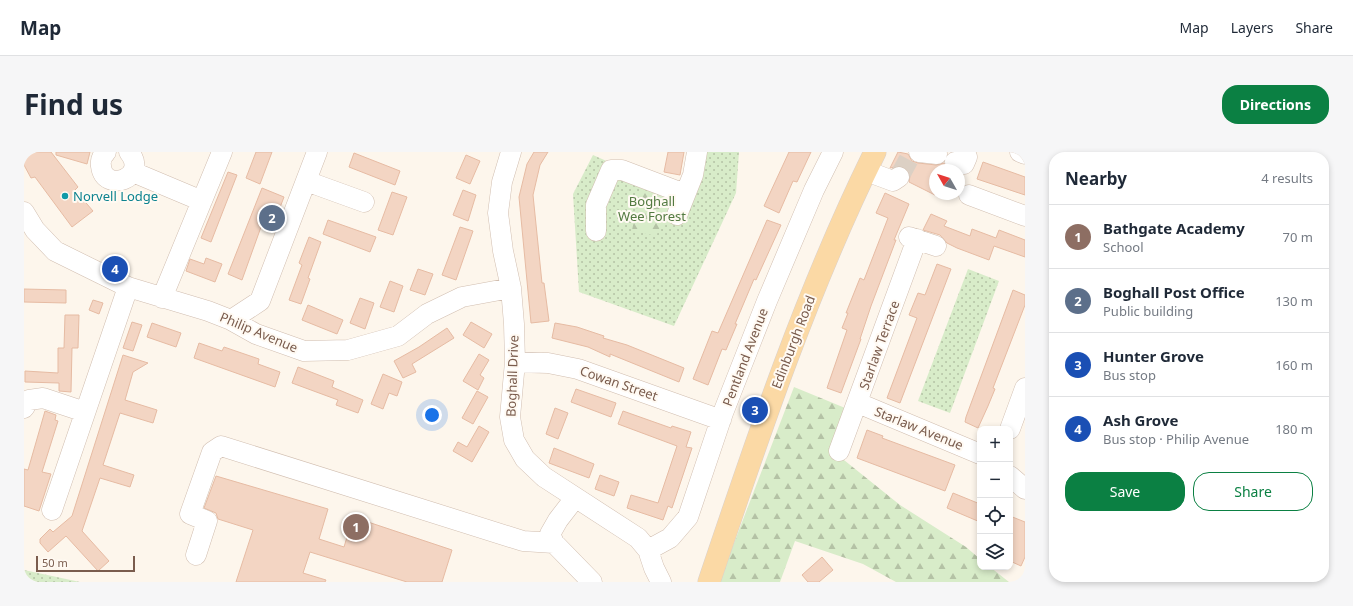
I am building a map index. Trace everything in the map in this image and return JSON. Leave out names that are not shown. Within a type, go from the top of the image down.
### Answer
[{"type":"main road","name":"Edinburgh Road","points":[[709,582],[761,428],[806,307],[870,161]]},
{"type":"street","points":[[106,152],[101,159],[101,165],[104,175],[114,181],[125,180],[133,172],[134,161],[129,152]]},
{"type":"street","points":[[162,298],[222,152]]},
{"type":"street","points":[[231,320],[260,301],[317,152]]},
{"type":"street","name":"Boghall Drive","points":[[511,152],[502,182],[498,213],[503,251],[512,288],[515,362],[510,417],[514,440],[525,459],[544,477],[638,538],[648,550],[661,582]]},
{"type":"street","points":[[677,215],[693,175],[697,152]]},
{"type":"street","name":"Pentland Avenue","points":[[648,550],[670,538],[688,517],[721,420],[802,218],[833,152]]},
{"type":"street","points":[[1020,152],[1025,154]]},
{"type":"street","points":[[870,161],[893,181],[899,177]]},
{"type":"street","points":[[596,231],[596,205],[611,170],[622,170],[685,194]]},
{"type":"street","points":[[133,172],[202,201]]},
{"type":"street","points":[[306,180],[364,202]]},
{"type":"street","points":[[969,196],[1025,216]]},
{"type":"street","name":"Philip Avenue","points":[[24,212],[35,230],[55,251],[128,287],[208,311],[231,320],[256,334],[304,351],[348,350],[398,336],[427,314],[462,297],[512,288]]},
{"type":"street","name":"Starlaw Terrace","points":[[839,451],[858,403],[913,238],[936,246]]},
{"type":"street","points":[[52,510],[128,287]]},
{"type":"street","name":"Cowan Street","points":[[515,362],[548,363],[578,368],[721,420]]},
{"type":"street","points":[[1011,426],[1025,388]]},
{"type":"street","points":[[26,402],[43,398],[85,412]]},
{"type":"street","name":"Starlaw Avenue","points":[[858,403],[977,453]]},
{"type":"street","points":[[196,555],[207,521],[190,514],[212,452],[221,446],[523,541],[554,543]]},
{"type":"street","points":[[1013,479],[1025,489]]},
{"type":"street","points":[[575,498],[558,520],[550,534],[554,543],[592,582]]},
{"type":"green space","points":[[689,152],[739,152],[736,193],[674,326],[579,292],[573,194],[593,155],[676,192],[690,157]]},
{"type":"green space","name":"Boghall Wee Forest","points":[[641,189],[670,200],[671,204],[656,236],[632,230]]},
{"type":"green space","points":[[968,269],[999,281],[950,413],[918,401]]},
{"type":"green space","points":[[794,387],[850,410],[834,452],[900,505],[966,547],[977,556],[977,570],[994,570],[1009,582],[896,582],[863,564],[795,541],[780,582],[719,582]]},
{"type":"green space","points":[[24,570],[80,582],[24,582]]},
{"type":"building","name":"Norvell Lodge","points":[[24,152],[51,152],[78,187],[75,190],[93,211],[72,227],[35,177],[31,178],[24,165]]},
{"type":"building","points":[[56,152],[90,152],[87,164],[56,155]]},
{"type":"building","points":[[256,152],[272,152],[260,184],[246,178]]},
{"type":"building","points":[[534,152],[548,152],[540,165],[533,195],[542,283],[544,283],[549,321],[531,323],[519,197],[527,164]]},
{"type":"building","points":[[668,152],[684,152],[680,175],[664,172]]},
{"type":"building","points":[[789,152],[811,152],[797,182],[793,181],[779,213],[764,206]]},
{"type":"building","points":[[898,152],[908,154],[912,161],[929,164],[929,192],[909,182],[910,176],[904,167],[899,166],[890,168]]},
{"type":"building","points":[[354,153],[400,171],[395,185],[349,167]]},
{"type":"building","points":[[466,155],[480,161],[470,184],[456,178]]},
{"type":"building","points":[[983,162],[1025,177],[1025,195],[977,179]]},
{"type":"building","points":[[228,172],[237,175],[211,242],[201,238]]},
{"type":"building","points":[[262,188],[284,197],[271,231],[261,227],[242,280],[228,274]]},
{"type":"building","points":[[463,190],[476,195],[468,221],[453,215]]},
{"type":"building","points":[[392,192],[407,197],[393,235],[378,230]]},
{"type":"building","points":[[885,193],[909,204],[894,240],[896,240],[841,393],[827,388],[847,330],[842,328],[848,313],[846,313],[860,278],[864,280],[888,218],[876,213]]},
{"type":"building","points":[[931,214],[947,221],[944,226],[970,236],[972,229],[996,238],[999,230],[1025,240],[1025,257],[994,246],[989,260],[957,248],[947,243],[940,235],[923,230]]},
{"type":"building","points":[[328,220],[376,237],[370,252],[323,234]]},
{"type":"building","points":[[767,220],[781,225],[756,280],[754,279],[726,350],[722,349],[708,385],[693,379],[712,331],[718,333]]},
{"type":"building","points":[[460,227],[473,231],[456,280],[442,275]]},
{"type":"building","points":[[309,237],[321,242],[308,278],[310,279],[301,304],[289,300],[302,265],[299,263]]},
{"type":"building","points":[[206,258],[222,264],[215,282],[186,271],[190,259],[204,264]]},
{"type":"building","points":[[937,264],[951,269],[900,403],[887,398],[917,318],[909,315],[918,293],[925,295]]},
{"type":"building","points":[[418,269],[433,274],[425,295],[410,290]]},
{"type":"building","points":[[390,281],[403,286],[394,312],[380,307]]},
{"type":"building","points":[[24,289],[66,290],[66,303],[24,302]]},
{"type":"building","points":[[1013,290],[1025,295],[1025,305],[993,388],[995,389],[979,426],[977,428],[965,422]]},
{"type":"building","points":[[360,298],[374,303],[365,329],[350,323]]},
{"type":"building","points":[[93,300],[103,303],[99,314],[89,310]]},
{"type":"building","points":[[308,305],[343,320],[337,334],[302,320]]},
{"type":"building","points":[[65,315],[79,315],[78,348],[72,348],[71,392],[59,391],[59,383],[25,382],[25,371],[58,373],[58,348],[64,348]]},
{"type":"building","points":[[132,322],[142,325],[133,351],[123,348]]},
{"type":"building","points":[[471,322],[492,334],[484,348],[463,335]]},
{"type":"building","points":[[152,323],[181,333],[176,347],[147,337]]},
{"type":"building","points":[[555,323],[577,327],[604,336],[603,338],[627,345],[684,368],[679,382],[610,354],[610,357],[588,347],[552,338]]},
{"type":"building","points":[[447,328],[454,338],[412,364],[416,372],[403,378],[394,361],[419,347]]},
{"type":"building","points":[[199,343],[222,351],[224,347],[259,359],[258,364],[280,372],[275,387],[194,358]]},
{"type":"building","points":[[479,354],[489,360],[480,375],[484,378],[478,390],[463,381]]},
{"type":"building","points":[[123,355],[148,363],[133,372],[125,400],[157,410],[153,423],[120,413],[103,465],[134,475],[130,487],[100,478],[82,531],[109,561],[98,571],[66,536],[48,552],[40,543],[40,539],[50,529],[53,532],[72,516]]},
{"type":"building","points":[[298,367],[334,381],[332,387],[363,400],[358,413],[336,405],[338,400],[292,383]]},
{"type":"building","points":[[383,374],[402,382],[397,396],[389,393],[383,409],[371,404]]},
{"type":"building","points":[[576,389],[616,403],[611,417],[571,402]]},
{"type":"building","points":[[477,391],[488,397],[473,424],[462,418]]},
{"type":"building","points":[[555,408],[568,413],[558,439],[546,434]]},
{"type":"building","points":[[45,411],[56,415],[55,420],[58,421],[42,472],[51,474],[39,511],[24,506],[24,469],[28,470]]},
{"type":"building","points":[[623,411],[671,428],[672,426],[691,432],[686,447],[692,448],[672,508],[668,506],[663,520],[627,508],[631,495],[658,503],[677,446],[618,424]]},
{"type":"building","points":[[479,426],[489,432],[472,462],[453,451],[458,442],[467,447]]},
{"type":"building","points":[[867,430],[883,436],[882,438],[955,465],[945,491],[857,458]]},
{"type":"building","points":[[554,448],[594,464],[589,478],[549,463]]},
{"type":"building","points":[[600,475],[619,482],[614,496],[595,489]]},
{"type":"building","points":[[216,476],[328,509],[319,539],[344,547],[353,517],[452,550],[442,582],[407,582],[310,552],[303,573],[326,580],[325,582],[236,582],[253,530],[218,519],[216,513],[204,508]]},
{"type":"building","points":[[953,493],[977,503],[977,521],[947,508]]},
{"type":"building","points":[[1013,517],[1025,522],[1025,557],[1021,566],[1013,562]]},
{"type":"building","points":[[822,557],[833,570],[819,582],[808,582],[802,575]]},
{"type":"tunnel","points":[[899,177],[911,155]]},
{"type":"place","name":"Norvell Lodge","points":[[65,196]]},
{"type":"place","name":"Boghall Post Office","points":[[272,218]]},
{"type":"place","name":"Ash Grove","points":[[115,269]]},
{"type":"place","name":"Hunter Grove","points":[[755,410]]},
{"type":"place","name":"Bathgate Academy","points":[[356,527]]}]
